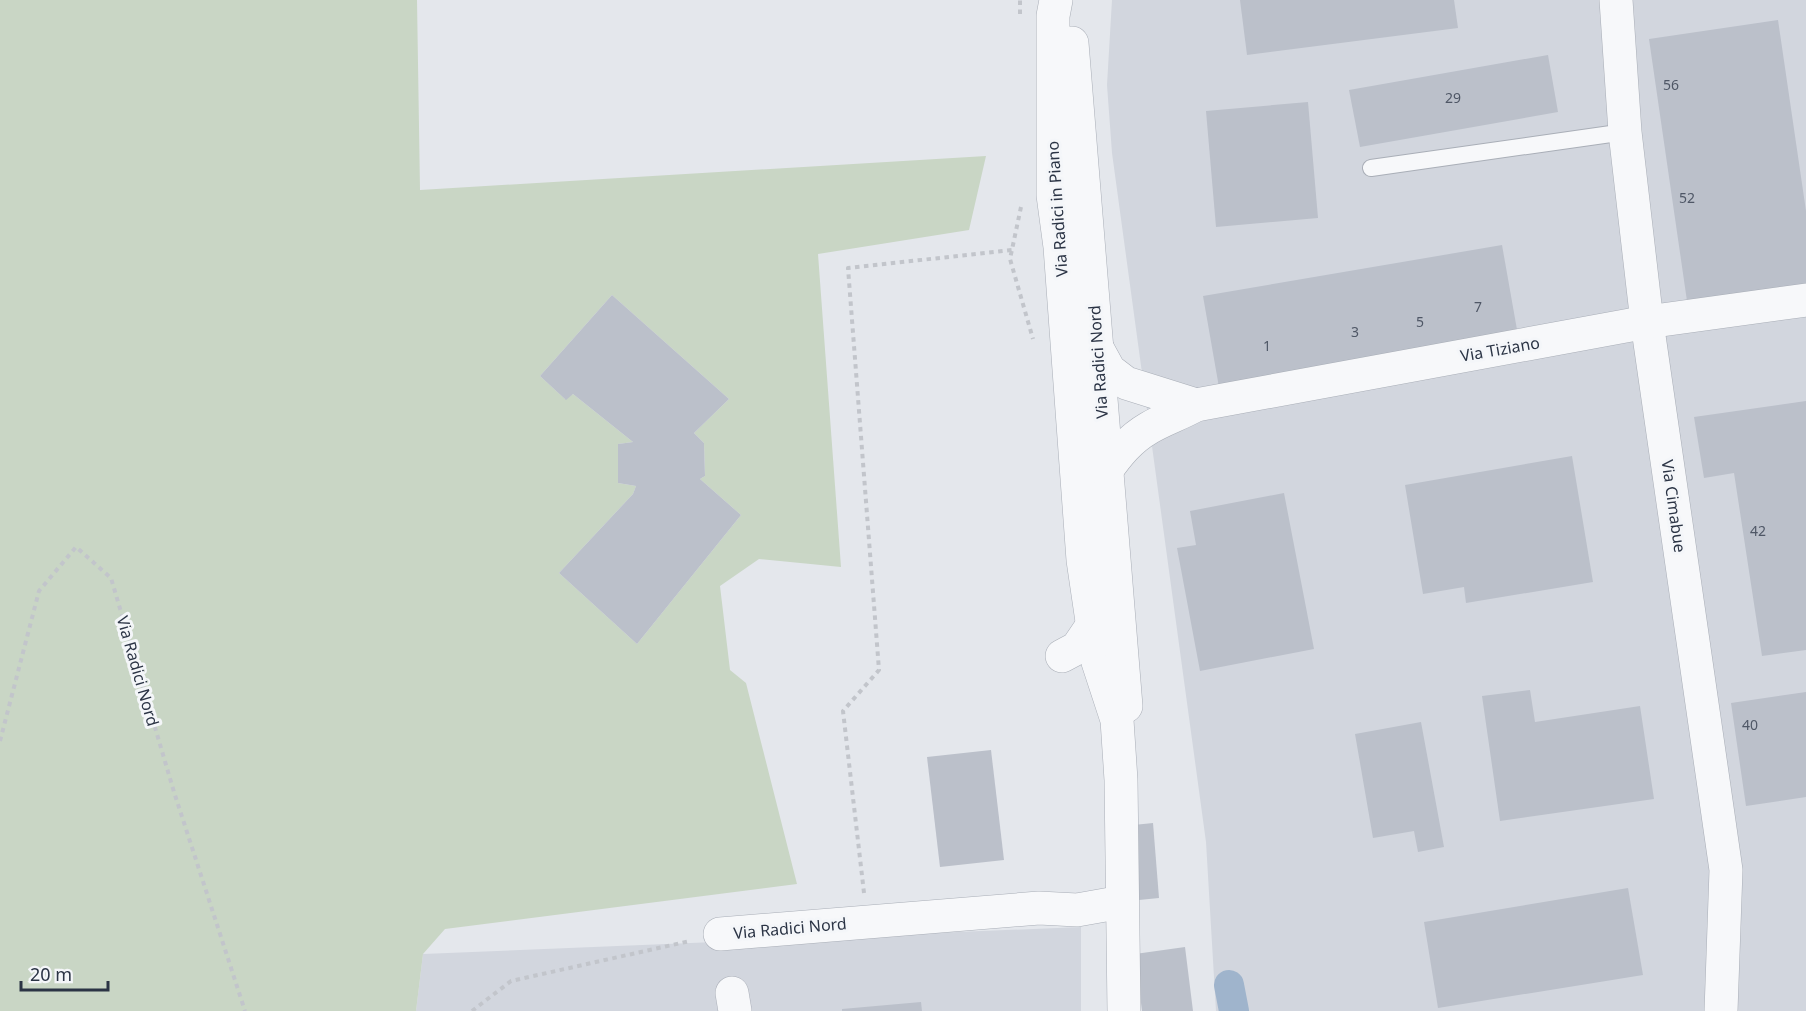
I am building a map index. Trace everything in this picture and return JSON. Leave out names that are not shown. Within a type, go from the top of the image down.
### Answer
[{"type":"street","name":"Via Radici in Piano","points":[[1056,0],[1053,16],[1053,195],[1060,247],[1072,419]]},
{"type":"street","name":"Via Radici Nord","points":[[1070,0],[1126,705],[1117,720]]},
{"type":"street","name":"Via Cimabue","points":[[1616,0],[1625,132],[1647,322],[1726,870],[1721,1011]]},
{"type":"street","name":"Via Tiziano","points":[[1196,405],[1647,322],[1806,300]]},
{"type":"street","points":[[1096,348],[1109,370],[1126,383],[1196,405]]},
{"type":"street","points":[[1106,471],[1123,447],[1150,427],[1174,418],[1196,405]]},
{"type":"street","name":"Via Radici Nord","points":[[1072,419],[1083,560],[1098,662],[1117,720],[1121,780],[1124,1011]]},
{"type":"street","points":[[1104,682],[1078,660],[1062,656],[1077,648],[1093,627],[1115,585]]},
{"type":"street","name":"Via Radici Nord","points":[[720,934],[1039,908],[1077,910],[1122,902]]},
{"type":"lane","points":[[1371,168],[1625,132]]},
{"type":"path","points":[[867,922],[843,711],[879,670],[848,268],[1012,250]]},
{"type":"path","name":"Via Radici Nord","points":[[0,741],[39,591],[76,547],[111,578],[174,792],[245,1011]]},
{"type":"path","name":"Via Radici Nord","points":[[472,1011],[511,981],[720,934]]},
{"type":"shaded area","points":[[1112,0],[1806,0],[1806,1011],[1216,1011],[1206,842],[1112,153],[1107,85]]},
{"type":"shaded area","points":[[1081,927],[1081,1011],[416,1011],[423,954]]},
{"type":"green space","points":[[0,0],[417,0],[420,190],[986,156],[969,230],[818,254],[841,567],[759,559],[720,586],[730,670],[746,683],[797,884],[445,929],[423,954],[416,1011],[0,1011]],"holes":[[[612,295],[729,399],[694,433],[704,443],[705,476],[700,479],[741,515],[637,644],[559,573],[633,494],[636,486],[618,483],[618,444],[633,442],[573,394],[565,399],[540,376]]]},
{"type":"building","points":[[1240,0],[1454,0],[1458,28],[1247,55]]},
{"type":"building","points":[[1778,20],[1806,211],[1806,284],[1687,301],[1649,39]]},
{"type":"building","points":[[1548,55],[1558,112],[1360,147],[1349,90]]},
{"type":"building","points":[[1308,102],[1318,218],[1216,227],[1206,111]]},
{"type":"building","points":[[1502,245],[1519,341],[1220,393],[1203,296]]},
{"type":"building","points":[[612,295],[729,399],[694,433],[704,443],[705,476],[700,479],[741,515],[637,644],[559,573],[633,494],[636,486],[618,483],[618,444],[633,442],[573,394],[566,400],[540,376]]},
{"type":"building","points":[[1806,401],[1806,650],[1762,656],[1734,473],[1704,478],[1694,417]]},
{"type":"building","points":[[1572,456],[1593,582],[1466,603],[1464,587],[1423,594],[1405,485]]},
{"type":"building","points":[[1284,493],[1314,649],[1200,671],[1177,548],[1196,545],[1190,511]]},
{"type":"building","points":[[1530,690],[1535,722],[1640,706],[1654,799],[1500,821],[1482,696]]},
{"type":"building","points":[[1806,692],[1806,797],[1746,806],[1731,703]]},
{"type":"building","points":[[1421,722],[1444,847],[1418,852],[1414,831],[1373,838],[1355,734]]},
{"type":"building","points":[[991,750],[1004,860],[940,867],[927,757]]},
{"type":"building","points":[[1153,823],[1159,898],[1129,901],[1124,826]]},
{"type":"building","points":[[1628,888],[1643,975],[1438,1008],[1424,922]]},
{"type":"building","points":[[1185,947],[1193,1011],[1142,1011],[1135,954]]},
{"type":"building","points":[[921,1002],[922,1011],[842,1011],[842,1009]]},
{"type":"waterway","points":[[1229,985],[1234,1011]]}]
